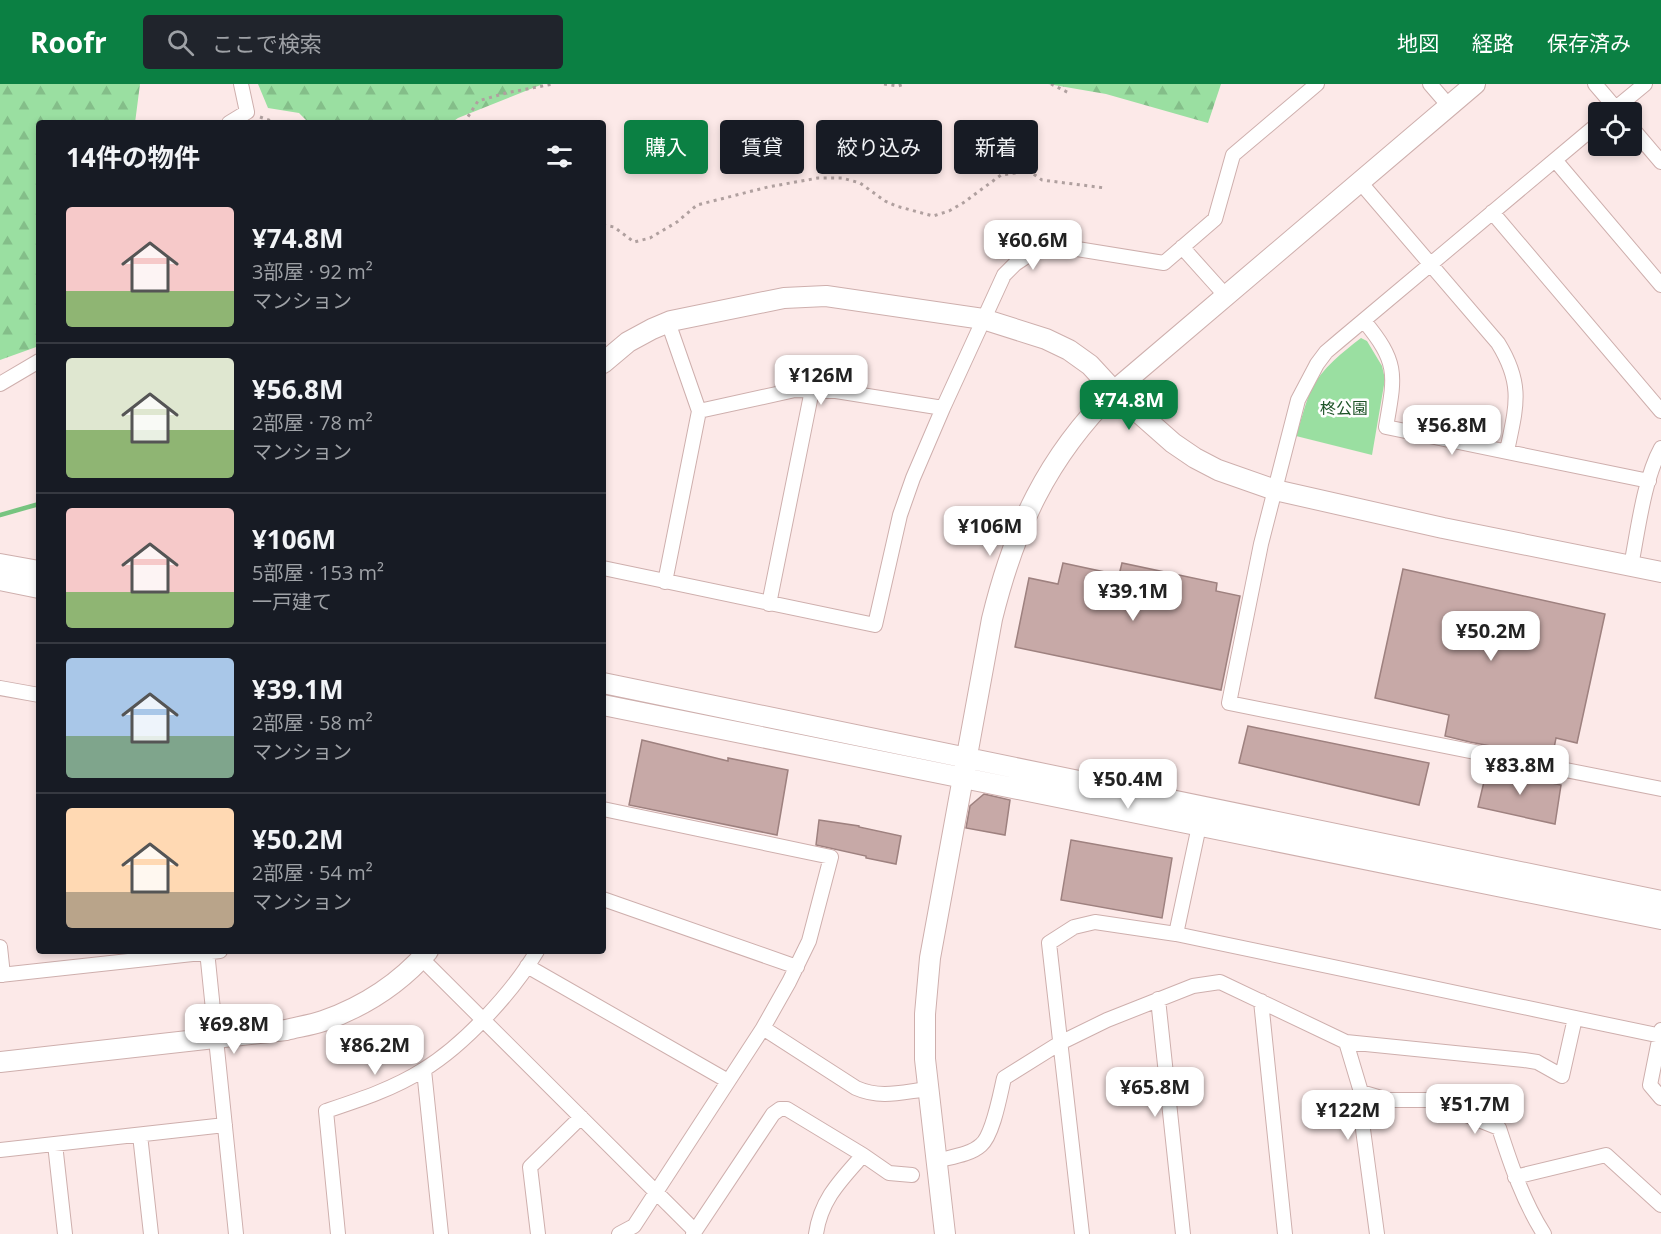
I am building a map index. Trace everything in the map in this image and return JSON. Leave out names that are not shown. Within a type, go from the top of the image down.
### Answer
[{"type":"street","points":[[234,120],[247,112],[241,84]]},
{"type":"street","points":[[606,569],[875,625],[900,515],[913,478],[1004,275],[1030,254],[1048,248],[1071,249],[1164,263],[1215,219],[1233,155],[1317,84]]},
{"type":"street","points":[[1430,84],[1449,106]]},
{"type":"street","points":[[945,1234],[928,1089],[924,1033],[930,958],[992,620],[1010,554],[1028,510],[1061,453],[1093,413],[1114,392],[1475,84]]},
{"type":"street","points":[[1595,84],[1608,102]]},
{"type":"street","points":[[1625,102],[1645,84]]},
{"type":"street","points":[[1588,132],[1326,352],[1307,382],[1298,400],[1261,544],[1228,703],[1661,789]]},
{"type":"street","points":[[1642,140],[1661,162]]},
{"type":"street","points":[[1555,160],[1661,285]]},
{"type":"street","points":[[1360,182],[1498,343],[1506,356],[1514,377],[1516,395],[1507,452]]},
{"type":"street","points":[[1492,212],[1661,411]]},
{"type":"street","points":[[1182,247],[1226,296]]},
{"type":"street","points":[[606,360],[628,342],[668,322],[784,298],[826,296],[983,319],[1046,339],[1069,350],[1090,365],[1114,392],[1173,443],[1218,470],[1275,490],[1443,528],[1661,572]]},
{"type":"street","points":[[1364,321],[1384,346],[1393,373],[1393,390],[1386,427],[1648,481]]},
{"type":"street","points":[[665,582],[699,411],[668,322]]},
{"type":"street","points":[[0,384],[36,362]]},
{"type":"street","points":[[699,411],[795,390],[836,391],[943,408]]},
{"type":"street","points":[[769,603],[812,390]]},
{"type":"street","points":[[1631,566],[1648,481],[1654,460],[1661,448]]},
{"type":"street","points":[[0,564],[36,570]]},
{"type":"street","points":[[0,580],[36,587]]},
{"type":"street","points":[[606,684],[1661,901]]},
{"type":"street","points":[[0,688],[36,694]]},
{"type":"street","points":[[606,706],[1661,919]]},
{"type":"street","points":[[606,810],[831,857],[810,941],[763,1028],[634,1226],[619,1234]]},
{"type":"street","points":[[1176,934],[1199,826]]},
{"type":"street","points":[[606,900],[797,967]]},
{"type":"street","points":[[1082,1234],[1049,943],[1074,927],[1095,922],[1176,934],[1661,1034],[1650,1085],[1661,1098]]},
{"type":"street","points":[[0,947],[1,975],[105,957],[158,954]]},
{"type":"street","points":[[211,954],[216,1038],[236,1234]]},
{"type":"street","points":[[338,1234],[326,1111],[372,1095],[424,1070],[483,1020],[535,954]]},
{"type":"street","points":[[0,1062],[286,1030],[322,1021],[356,1008],[390,986],[425,955],[483,1020],[656,1192],[694,1233],[773,1114],[780,1109],[787,1109],[889,1173],[912,1175]]},
{"type":"street","points":[[527,966],[728,1081]]},
{"type":"street","points":[[936,1161],[967,1153],[981,1145],[990,1133],[1004,1078],[1060,1042],[1107,1020],[1192,986],[1220,982],[1346,1042],[1537,1062],[1562,1076],[1575,1018]]},
{"type":"street","points":[[1158,999],[1183,1234]]},
{"type":"street","points":[[1261,1001],[1285,1234]]},
{"type":"street","points":[[763,1028],[856,1088],[868,1093],[880,1095],[928,1089]]},
{"type":"street","points":[[1346,1042],[1361,1092],[1360,1107],[1377,1234]]},
{"type":"street","points":[[424,1070],[441,1234]]},
{"type":"street","points":[[1361,1092],[1388,1100],[1429,1100],[1499,1128],[1515,1177],[1530,1211],[1544,1234]]},
{"type":"street","points":[[538,1234],[530,1167],[581,1117]]},
{"type":"street","points":[[0,1150],[225,1125]]},
{"type":"street","points":[[140,1135],[151,1234]]},
{"type":"street","points":[[55,1144],[65,1234]]},
{"type":"street","points":[[816,1234],[817,1224],[831,1191],[863,1155]]},
{"type":"street","points":[[1515,1177],[1606,1155],[1661,1205]]},
{"type":"path","points":[[466,120],[478,101],[553,84]]},
{"type":"path","points":[[884,84],[898,86],[904,84]]},
{"type":"path","points":[[1051,84],[1071,94]]},
{"type":"path","points":[[247,112],[269,120]]},
{"type":"path","points":[[606,226],[614,227],[634,242],[639,241],[650,238],[677,222],[697,205],[768,187],[818,178],[842,178],[860,183],[896,206],[933,216],[949,211],[996,178],[1010,174],[1029,171],[1042,180],[1105,188]]},
{"type":"green space","points":[[0,84],[140,84],[135,120],[36,120],[36,347],[0,360]]},
{"type":"green space","points":[[258,84],[543,84],[455,120],[306,120],[299,113],[268,108]]},
{"type":"green space","points":[[1048,84],[1221,84],[1208,123],[1106,94]]},
{"type":"green space","name":"柊公園","points":[[1361,338],[1367,341],[1382,366],[1385,379],[1372,455],[1296,436],[1309,395],[1316,382],[1333,361]]},
{"type":"building","points":[[1063,563],[1119,575],[1122,563],[1217,583],[1216,591],[1240,596],[1221,690],[1015,647],[1029,578],[1058,584]]},
{"type":"building","points":[[1403,569],[1605,614],[1577,743],[1556,738],[1552,758],[1470,742],[1445,736],[1449,715],[1375,698]]},
{"type":"building","points":[[1248,726],[1429,763],[1419,805],[1239,763]]},
{"type":"building","points":[[642,740],[728,761],[728,758],[788,770],[777,835],[629,805]]},
{"type":"building","points":[[1487,769],[1561,785],[1555,824],[1478,807]]},
{"type":"building","points":[[984,794],[1010,800],[1005,835],[966,828],[970,806]]},
{"type":"building","points":[[819,820],[901,836],[896,864],[816,845]]},
{"type":"building","points":[[1071,840],[1172,858],[1162,918],[1061,900]]},
{"type":"waterway","points":[[0,515],[36,505]]}]
